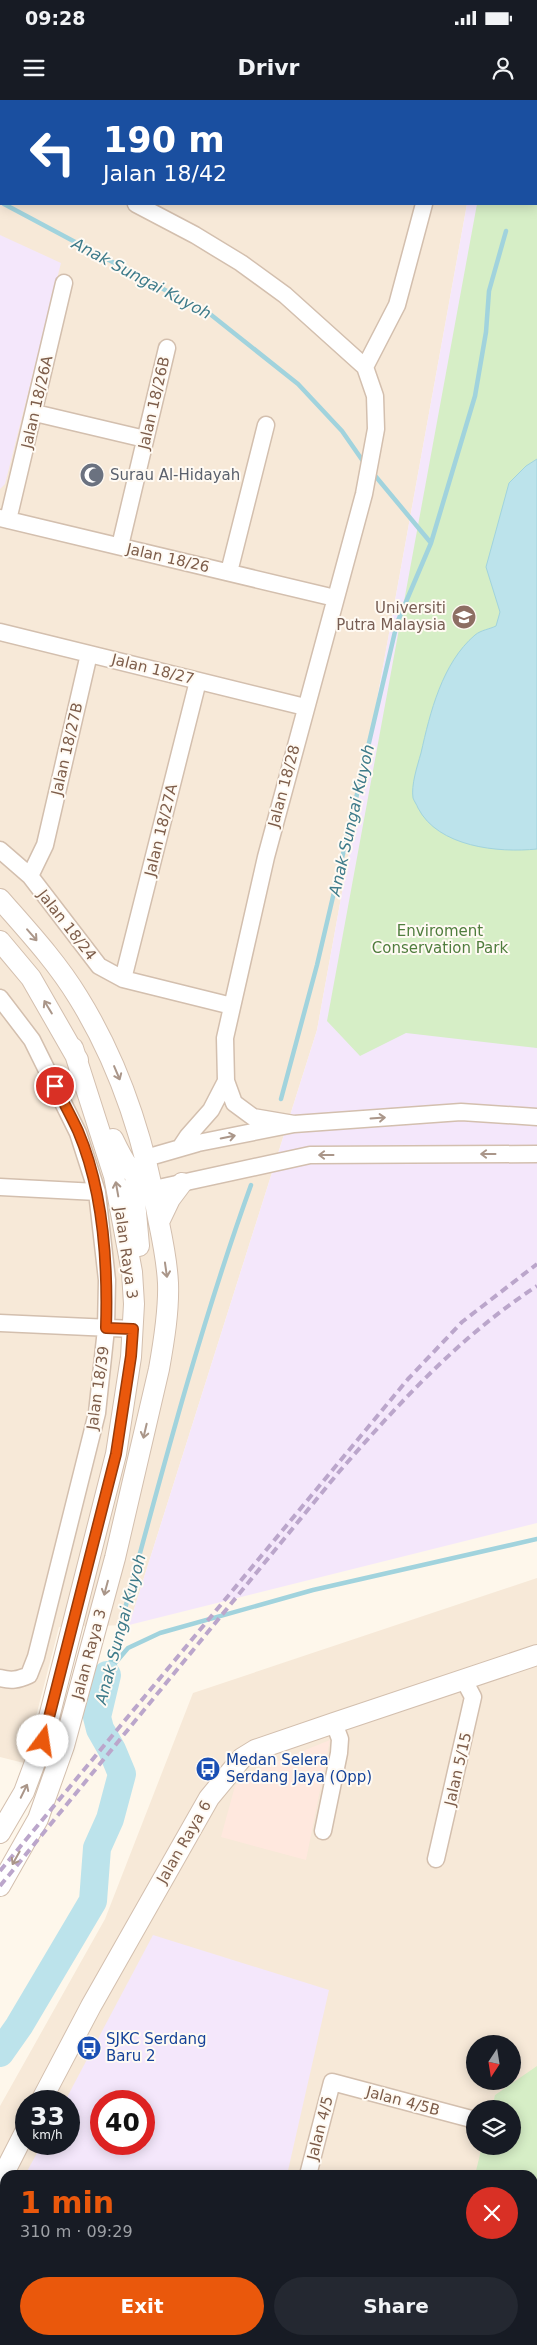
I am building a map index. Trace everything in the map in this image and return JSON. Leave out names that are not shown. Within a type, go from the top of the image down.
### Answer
[{"type":"street","points":[[138,205],[195,235],[241,263],[285,295],[365,367],[397,305],[424,205]]},
{"type":"street","name":"Jalan 18/26A","points":[[4,519],[35,413],[64,283]]},
{"type":"street","name":"Jalan 18/26B","points":[[120,546],[167,348]]},
{"type":"street","name":"Jalan 18/28","points":[[294,1124],[252,1117],[234,1102],[226,1081],[224,1038],[266,857],[372,459],[376,429],[375,396],[365,367]]},
{"type":"street","points":[[35,413],[145,440]]},
{"type":"street","points":[[229,572],[266,425]]},
{"type":"street","name":"Jalan 18/26","points":[[4,519],[335,598]]},
{"type":"street","name":"Jalan 18/27","points":[[0,632],[305,707]]},
{"type":"street","name":"Jalan 18/27B","points":[[30,876],[44,845],[89,654]]},
{"type":"street","name":"Jalan 18/27A","points":[[123,979],[198,681]]},
{"type":"street","name":"Jalan 18/24","points":[[0,850],[30,876],[99,966],[123,979],[232,1006]]},
{"type":"street","name":"Jalan Raya 3","points":[[0,899],[47,952],[77,995],[102,1038],[132,1108],[145,1152],[154,1189],[168,1283],[164,1339],[157,1379],[115,1558],[64,1746],[38,1819],[0,1886]]},
{"type":"street","points":[[0,941],[31,978],[73,1048],[122,1159],[135,1177],[154,1189],[310,1155],[537,1154]]},
{"type":"street","name":"Jalan 18/39","points":[[0,998],[32,1040],[78,1133],[97,1192],[107,1280],[106,1328],[97,1413],[36,1656],[29,1675],[20,1679],[9,1680],[0,1678]]},
{"type":"street","name":"Jalan Raya 3","points":[[0,1833],[24,1792],[43,1741],[116,1454],[131,1356],[133,1329],[132,1272],[114,1176],[73,1048]]},
{"type":"street","points":[[180,1148],[211,1110],[226,1081]]},
{"type":"street","points":[[131,1356],[138,1335],[143,1300],[134,1202],[135,1177],[137,1166],[145,1152],[180,1148],[294,1124],[461,1112],[537,1117]]},
{"type":"street","points":[[159,1222],[170,1199],[182,1183]]},
{"type":"street","points":[[0,1188],[97,1192]]},
{"type":"street","points":[[0,1323],[133,1329]]},
{"type":"street","name":"Jalan Raya 6","points":[[47,2090],[144,1912],[210,1798],[233,1766],[242,1758],[255,1750],[537,1655]]},
{"type":"street","name":"Jalan 5/15","points":[[436,1860],[473,1697],[464,1680]]},
{"type":"street","points":[[323,1831],[339,1753],[340,1738],[334,1723]]},
{"type":"street","name":"Jalan 4/5B","points":[[332,2082],[466,2118]]},
{"type":"street","name":"Jalan 4/5","points":[[309,2170],[332,2082]]},
{"type":"street","points":[[6,2170],[15,2152]]},
{"type":"shaded area","points":[[0,205],[467,205],[317,1030],[129,1625],[59,1627],[24,1763],[0,1757]]},
{"type":"shaded area","name":"Universiti Putra Malaysia","points":[[467,205],[537,205],[537,1523],[129,1625],[317,1030]]},
{"type":"shaded area","points":[[0,235],[61,263],[5,484],[0,489]]},
{"type":"shaded area","points":[[537,1578],[537,2170],[0,2170],[0,2106],[105,1919],[193,1693]]},
{"type":"shaded area","points":[[330,1740],[306,1860],[221,1837],[235,1786],[251,1772]]},
{"type":"shaded area","points":[[153,1935],[329,1990],[288,2170],[28,2170],[36,2155],[80,2155],[80,2090],[71,2090]]},
{"type":"green space","name":"Enviroment Conservation Park","points":[[477,205],[537,205],[537,1048],[406,1033],[360,1056],[327,1021]]},
{"type":"green space","points":[[537,2066],[537,2170],[476,2170],[480,2155],[521,2155],[521,2100],[494,2100],[495,2095],[502,2090],[521,2090],[521,2077]]},
{"type":"water","points":[[537,459],[537,849],[505,850],[470,845],[440,831],[427,821],[418,808],[413,798],[413,787],[433,705],[446,674],[464,646],[475,635],[496,626],[500,612],[486,567],[509,483],[526,466]]},
{"type":"waterway","name":"Anak Sungai Kuyoh","points":[[6,205],[210,314],[298,384],[342,431],[365,464]]},
{"type":"waterway","name":"Anak Sungai Kuyoh","points":[[281,1099],[317,965],[397,623],[431,543],[475,396],[486,332],[489,291],[506,231]]},
{"type":"waterway","name":"Anak Sungai Kuyoh","points":[[372,472],[431,543]]},
{"type":"waterway","name":"Anak Sungai Kuyoh","points":[[107,1675],[157,1490],[210,1306],[251,1185]]},
{"type":"waterway","points":[[111,1668],[128,1648],[160,1633],[313,1590],[537,1539]]},
{"type":"waterway","name":"Anak Sungai Kuyoh","points":[[0,2053],[19,2026],[93,1901],[97,1848],[110,1819],[122,1774],[112,1750],[100,1729],[97,1717],[107,1675]]},
{"type":"railway","points":[[0,1871],[408,1379],[462,1322],[537,1264]]},
{"type":"railway","points":[[0,1886],[361,1447],[431,1372],[456,1349],[537,1286]]},
{"type":"place","name":"Surau Al-Hidayah","points":[[92,475]]},
{"type":"place","name":"Universiti Putra Malaysia","points":[[464,617]]},
{"type":"place","name":"Medan Selera Serdang Jaya (Opp)","points":[[208,1769]]},
{"type":"place","name":"SJKC Serdang Baru 2","points":[[89,2048]]},
{"type":"route","points":[[43,1741],[116,1454],[131,1356],[133,1329],[106,1328],[107,1280],[97,1192],[78,1133],[55,1086]]}]
